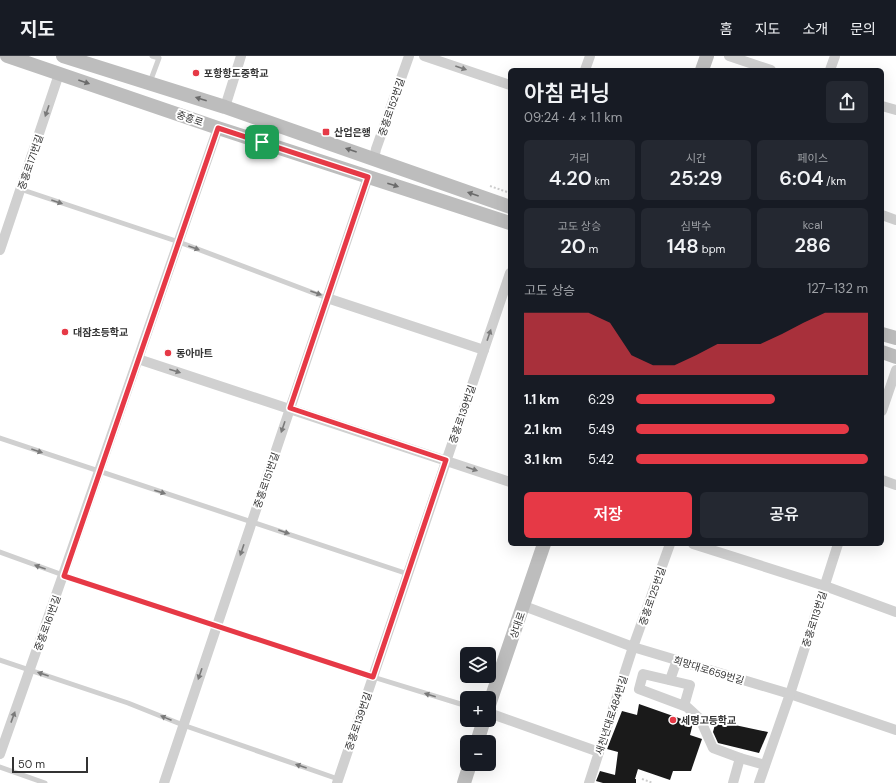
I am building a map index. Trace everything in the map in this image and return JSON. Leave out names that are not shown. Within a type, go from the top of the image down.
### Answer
[{"type":"main road","name":"중흥로","points":[[7,56],[218,128],[508,222]]},
{"type":"main road","name":"중흥로","points":[[64,56],[225,107],[508,205]]},
{"type":"main road","points":[[703,68],[707,56]]},
{"type":"main road","points":[[884,335],[896,338]]},
{"type":"main road","points":[[884,353],[896,357]]},
{"type":"main road","name":"상대로","points":[[494,691],[543,546]]},
{"type":"main road","points":[[464,783],[468,771]]},
{"type":"street","points":[[225,107],[241,56]]},
{"type":"street","name":"중흥로152번길","points":[[374,159],[376,149],[409,56]]},
{"type":"street","points":[[424,56],[508,84]]},
{"type":"street","points":[[586,68],[590,56]]},
{"type":"street","points":[[728,56],[765,68]]},
{"type":"street","points":[[831,68],[835,56]]},
{"type":"street","name":"중흥로171번길","points":[[0,250],[59,74]]},
{"type":"street","points":[[884,107],[896,110]]},
{"type":"street","name":"중흥로161번길","points":[[0,754],[64,576],[218,128]]},
{"type":"street","name":"중흥로151번길","points":[[164,783],[368,177]]},
{"type":"street","points":[[884,216],[896,220]]},
{"type":"street","name":"중흥로139번길","points":[[338,781],[508,279]]},
{"type":"street","points":[[327,298],[484,350]]},
{"type":"street","points":[[138,359],[508,481]]},
{"type":"street","points":[[884,405],[896,370]]},
{"type":"street","points":[[884,481],[896,485]]},
{"type":"street","name":"중흥로125번길","points":[[633,647],[669,546]]},
{"type":"street","points":[[699,546],[825,586],[896,612]]},
{"type":"street","name":"중흥로113번길","points":[[759,783],[790,694],[837,546]]},
{"type":"street","name":"희망대로659번길","points":[[524,606],[633,647],[790,694],[896,730]]},
{"type":"street","name":"새천년대로484번길","points":[[589,783],[633,647]]},
{"type":"street","points":[[670,680],[677,660]]},
{"type":"street","points":[[684,706],[690,684],[643,674],[639,689],[684,706],[700,719],[713,748],[765,765]]},
{"type":"street","points":[[496,715],[599,752]]},
{"type":"street","points":[[732,783],[740,758]]},
{"type":"lane","points":[[150,83],[159,58],[152,56]]},
{"type":"lane","points":[[20,189],[178,242],[327,298]]},
{"type":"lane","points":[[0,438],[408,574]]},
{"type":"lane","points":[[0,552],[64,576],[460,704]]},
{"type":"lane","points":[[0,660],[128,703],[183,725],[338,781]]},
{"type":"lane","points":[[0,767],[45,783]]},
{"type":"path","points":[[642,779],[653,783]]},
{"type":"building","points":[[639,704],[693,723],[690,735],[702,739],[691,771],[673,771],[670,780],[638,769],[635,779],[636,783],[603,783],[596,781],[600,771],[615,775],[618,752],[607,749],[622,711],[637,715]]},
{"type":"building","points":[[716,721],[768,732],[759,753],[718,743],[713,732]]},
{"type":"place","name":"포항항도중학교","points":[[196,73]]},
{"type":"place","name":"산업은행","points":[[326,132]]},
{"type":"place","name":"대잠초등학교","points":[[65,332]]},
{"type":"place","name":"동아마트","points":[[168,353]]},
{"type":"place","name":"세명고등학교","points":[[673,720]]},
{"type":"route","points":[[218,128],[262,142],[368,177],[290,408],[446,460],[373,677],[64,576],[218,128]]}]
